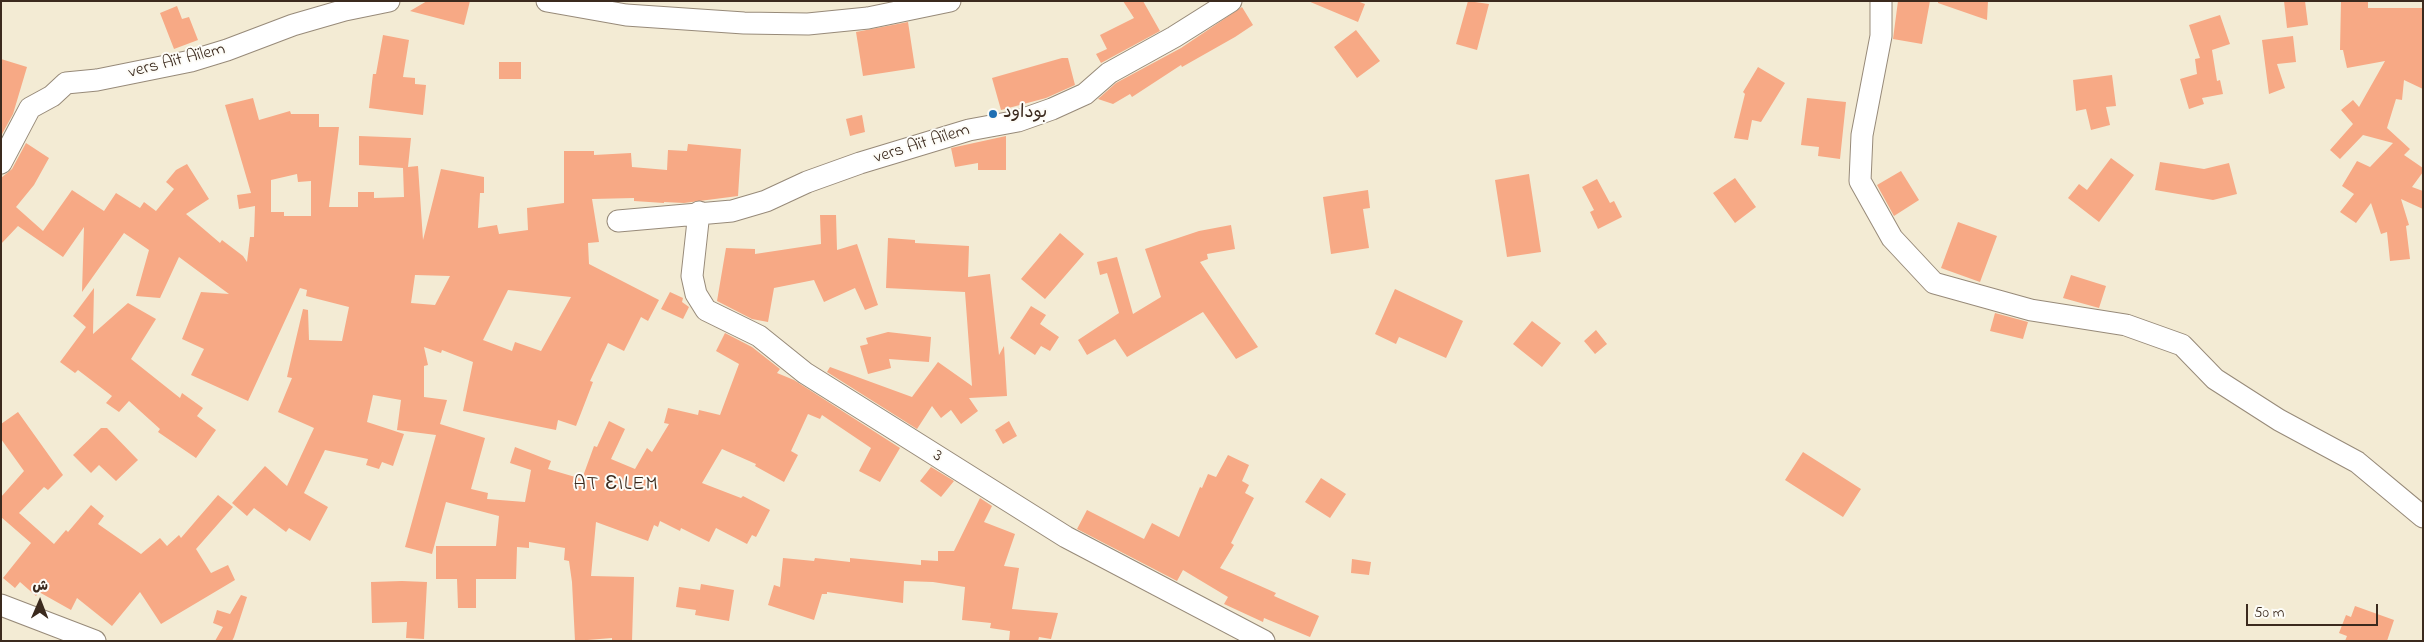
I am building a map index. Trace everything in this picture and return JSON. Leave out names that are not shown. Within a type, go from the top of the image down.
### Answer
[{"type":"street","name":"vers Aït Aïlem","points":[[1,163],[30,108],[52,96],[66,83],[116,77],[190,61],[345,10],[388,1]]},
{"type":"street","points":[[547,1],[626,15],[744,23],[808,24],[868,18],[950,1]]},
{"type":"street","name":"vers Aït Aïlem","points":[[618,221],[699,212],[732,211],[766,200],[807,182],[860,163],[969,130],[1018,121],[1052,109],[1086,94],[1108,74],[1174,37],[1231,1]]},
{"type":"street","points":[[1881,1],[1881,36],[1862,135],[1860,181],[1892,238],[1934,283],[2032,310],[2126,325],[2182,344],[2215,379],[2279,420],[2357,462],[2423,516]]},
{"type":"street","name":"3","points":[[699,212],[692,276],[696,294],[706,310],[759,336],[805,373],[1066,537],[1264,641]]},
{"type":"street","points":[[1,606],[95,641]]},
{"type":"building","points":[[427,1],[470,1],[464,25],[410,11]]},
{"type":"building","points":[[1123,1],[1143,1],[1160,31],[1101,63],[1096,54],[1107,49],[1100,35],[1134,18]]},
{"type":"building","points":[[1308,1],[1357,1],[1365,4],[1358,22]]},
{"type":"building","points":[[1468,1],[1489,4],[1477,50],[1456,44]]},
{"type":"building","points":[[1898,1],[1930,1],[1922,44],[1893,39]]},
{"type":"building","points":[[1938,1],[1988,1],[1987,20],[1938,3]]},
{"type":"building","points":[[2284,1],[2305,1],[2308,25],[2287,28]]},
{"type":"building","points":[[2341,1],[2368,1],[2368,8],[2423,8],[2423,89],[2404,80],[2402,100],[2396,99],[2387,128],[2410,149],[2404,155],[2423,168],[2423,172],[2412,187],[2423,191],[2423,209],[2401,199],[2409,225],[2406,226],[2410,259],[2390,261],[2387,232],[2381,234],[2371,203],[2356,223],[2340,212],[2354,194],[2342,186],[2357,161],[2370,167],[2393,143],[2363,135],[2340,159],[2330,150],[2353,124],[2341,110],[2353,100],[2359,107],[2385,61],[2347,68],[2343,50],[2340,50]]},
{"type":"building","points":[[177,6],[182,19],[189,17],[198,40],[174,49],[160,13]]},
{"type":"building","points":[[1242,7],[1253,25],[1235,37],[1182,67],[1181,65],[1132,97],[1130,94],[1113,104],[1098,99],[1116,83],[1181,48]]},
{"type":"building","points":[[2220,15],[2230,44],[2212,50],[2217,81],[2220,80],[2223,94],[2202,98],[2204,104],[2189,109],[2180,79],[2197,74],[2195,59],[2200,58],[2189,25]]},
{"type":"building","points":[[908,22],[915,68],[863,76],[856,32]]},
{"type":"building","points":[[1356,30],[1380,61],[1357,78],[1334,47]]},
{"type":"building","points":[[383,35],[409,40],[403,77],[415,78],[415,84],[426,85],[423,115],[369,108],[373,74],[376,74]]},
{"type":"building","points":[[2293,36],[2296,62],[2277,64],[2285,88],[2269,94],[2262,40]]},
{"type":"building","points":[[1062,58],[1068,58],[1075,85],[1046,98],[1001,110],[992,78]]},
{"type":"building","points":[[1,59],[27,67],[13,114],[1,136]]},
{"type":"building","points":[[499,62],[521,62],[521,79],[499,79]]},
{"type":"building","points":[[1758,67],[1785,83],[1761,122],[1752,120],[1748,140],[1734,138],[1745,94],[1743,92]]},
{"type":"building","points":[[2112,75],[2116,106],[2106,107],[2110,125],[2091,130],[2086,109],[2076,111],[2073,80]]},
{"type":"building","points":[[253,98],[259,120],[290,111],[291,114],[319,114],[319,127],[339,127],[329,207],[358,207],[358,192],[374,192],[374,198],[404,197],[403,168],[359,165],[359,136],[411,138],[408,167],[418,166],[423,240],[441,169],[484,177],[484,193],[480,193],[478,228],[497,225],[499,234],[528,230],[527,208],[564,203],[564,151],[594,151],[594,155],[631,153],[632,167],[667,170],[668,150],[687,151],[688,144],[741,149],[738,196],[684,203],[634,201],[634,198],[592,199],[599,242],[588,243],[589,264],[659,300],[648,321],[641,317],[624,351],[608,343],[590,381],[593,382],[576,426],[558,420],[556,430],[463,411],[473,362],[442,350],[441,353],[424,347],[428,365],[424,366],[424,397],[447,400],[440,424],[485,438],[471,489],[488,493],[487,499],[525,502],[531,470],[510,463],[515,447],[551,461],[548,469],[582,479],[594,446],[597,447],[609,421],[625,429],[611,459],[635,469],[647,448],[652,452],[669,424],[664,423],[668,408],[698,415],[699,410],[720,415],[739,364],[716,351],[725,333],[752,347],[780,369],[777,373],[794,380],[900,448],[880,482],[859,471],[871,448],[822,415],[820,419],[808,414],[791,451],[798,455],[784,482],[755,466],[756,464],[722,449],[702,483],[741,498],[743,496],[770,510],[756,537],[752,535],[747,544],[716,528],[709,542],[681,528],[680,531],[660,521],[658,527],[654,525],[648,541],[596,522],[591,576],[634,577],[632,641],[612,641],[612,638],[575,641],[572,582],[569,561],[564,560],[565,548],[529,542],[529,548],[517,547],[516,579],[476,579],[476,608],[458,608],[457,579],[436,579],[436,546],[496,546],[499,516],[446,502],[432,554],[405,547],[436,435],[397,430],[401,400],[373,395],[367,422],[404,434],[393,466],[382,462],[379,469],[366,465],[368,459],[325,450],[304,493],[328,507],[310,541],[289,528],[286,532],[254,508],[247,516],[232,503],[265,466],[287,486],[314,428],[278,412],[292,378],[287,377],[303,309],[308,310],[309,340],[342,341],[349,307],[306,296],[307,290],[300,288],[248,401],[191,375],[204,349],[182,339],[201,292],[229,294],[179,257],[160,298],[136,296],[149,250],[124,233],[82,292],[84,227],[63,257],[18,226],[1,244],[1,178],[12,169],[26,143],[49,158],[34,185],[16,207],[43,231],[72,190],[104,211],[116,193],[140,208],[144,202],[156,211],[174,189],[166,182],[176,170],[187,164],[209,199],[186,214],[220,243],[222,240],[243,256],[247,262],[250,237],[254,237],[255,206],[239,209],[237,195],[251,193],[225,105]],"holes":[[[297,174],[298,182],[311,181],[311,216],[284,216],[284,212],[271,212],[271,180]],[[415,275],[450,276],[435,305],[411,303]],[[508,290],[571,297],[541,351],[515,342],[512,351],[483,340]]]},
{"type":"building","points":[[1807,98],[1846,102],[1840,159],[1818,156],[1819,147],[1801,145]]},
{"type":"building","points":[[862,115],[865,132],[850,136],[846,119]]},
{"type":"building","points":[[1006,136],[1006,170],[978,170],[978,163],[955,167],[951,148]]},
{"type":"building","points":[[2111,158],[2134,175],[2099,222],[2068,198],[2079,184],[2087,190]]},
{"type":"building","points":[[2160,162],[2204,169],[2229,163],[2237,194],[2213,200],[2155,190]]},
{"type":"building","points":[[1901,171],[1919,200],[1894,216],[1877,185]]},
{"type":"building","points":[[1529,174],[1541,252],[1507,257],[1495,180]]},
{"type":"building","points":[[1735,178],[1756,207],[1735,223],[1713,193]]},
{"type":"building","points":[[1597,179],[1610,203],[1614,201],[1622,217],[1598,229],[1590,212],[1594,210],[1582,187]]},
{"type":"building","points":[[1368,190],[1370,208],[1363,209],[1369,248],[1331,254],[1323,197]]},
{"type":"building","points":[[820,215],[836,215],[837,250],[857,244],[878,305],[865,310],[855,288],[824,302],[814,280],[774,288],[768,322],[752,319],[717,301],[726,248],[755,249],[755,254],[821,244]]},
{"type":"building","points":[[1958,222],[1997,236],[1980,282],[1941,268]]},
{"type":"building","points":[[1231,225],[1235,249],[1207,254],[1208,259],[1200,262],[1258,347],[1236,359],[1203,312],[1127,357],[1115,339],[1087,355],[1078,340],[1119,313],[1107,273],[1100,275],[1097,262],[1117,257],[1133,314],[1161,297],[1145,249],[1199,231]]},
{"type":"building","points":[[1060,233],[1084,254],[1045,299],[1021,279]]},
{"type":"building","points":[[888,238],[915,240],[915,243],[969,246],[968,277],[990,274],[999,355],[1004,346],[1007,396],[969,398],[978,411],[961,424],[951,410],[941,418],[932,406],[917,429],[827,372],[830,367],[912,397],[938,362],[972,386],[965,292],[886,288]]},
{"type":"building","points":[[2071,275],[2106,286],[2099,308],[2063,298]]},
{"type":"building","points":[[94,288],[93,334],[128,303],[156,319],[131,359],[180,398],[182,393],[203,408],[197,416],[216,430],[196,458],[158,432],[160,429],[129,401],[119,412],[106,403],[112,396],[78,370],[75,373],[60,362],[86,327],[73,316]]},
{"type":"building","points":[[1395,289],[1463,321],[1446,358],[1399,337],[1396,344],[1375,334]]},
{"type":"building","points":[[670,292],[683,298],[682,302],[689,307],[683,319],[661,309]]},
{"type":"building","points":[[1031,306],[1046,315],[1040,324],[1059,337],[1050,351],[1041,346],[1035,355],[1010,338]]},
{"type":"building","points":[[1995,313],[2028,322],[2023,339],[1990,331]]},
{"type":"building","points":[[1532,321],[1561,343],[1542,367],[1513,344]]},
{"type":"building","points":[[1596,330],[1607,344],[1595,354],[1584,341]]},
{"type":"building","points":[[888,332],[931,337],[929,362],[889,359],[891,368],[868,374],[860,346],[868,344],[866,338]]},
{"type":"building","points":[[18,412],[63,475],[48,490],[44,487],[19,513],[54,544],[66,530],[68,532],[91,505],[104,516],[98,524],[141,554],[160,538],[167,546],[179,535],[181,538],[218,495],[233,507],[196,549],[211,573],[228,565],[235,580],[161,624],[140,592],[112,626],[77,598],[71,610],[39,592],[36,596],[20,582],[15,588],[3,578],[31,543],[1,517],[1,497],[24,471],[1,439],[1,424]]},
{"type":"building","points":[[1009,421],[1017,436],[1003,444],[995,430]]},
{"type":"building","points":[[101,428],[107,428],[138,460],[116,481],[99,465],[91,473],[73,455]]},
{"type":"building","points":[[1803,452],[1861,489],[1843,517],[1785,480]]},
{"type":"building","points":[[1228,455],[1249,465],[1242,481],[1249,485],[1245,493],[1254,498],[1231,543],[1234,545],[1220,568],[1276,593],[1274,596],[1319,616],[1310,637],[1264,618],[1263,622],[1224,604],[1228,597],[1183,570],[1177,581],[1077,529],[1087,510],[1144,539],[1152,523],[1179,537],[1200,487],[1202,488],[1208,474],[1216,477]]},
{"type":"building","points":[[931,467],[954,481],[941,497],[920,481]]},
{"type":"building","points":[[1321,478],[1346,494],[1330,518],[1305,502]]},
{"type":"building","points":[[980,498],[992,506],[984,522],[1015,534],[1004,566],[1019,568],[1012,609],[1058,613],[1051,639],[1039,637],[1038,641],[1009,641],[1010,631],[990,628],[991,623],[962,620],[965,587],[933,582],[904,581],[903,603],[827,592],[827,594],[822,594],[814,620],[768,605],[774,585],[780,587],[783,558],[814,561],[815,558],[850,562],[850,558],[921,565],[921,560],[938,561],[938,551],[954,551]]},
{"type":"building","points":[[1352,559],[1371,562],[1369,575],[1351,573]]},
{"type":"building","points":[[371,582],[427,582],[424,639],[406,638],[407,622],[372,623]]},
{"type":"building","points":[[701,584],[734,590],[729,621],[695,615],[696,610],[676,607],[679,587],[700,590]]},
{"type":"building","points":[[241,595],[247,597],[232,641],[215,641],[223,627],[213,623],[217,610],[230,614]]},
{"type":"building","points":[[2355,606],[2394,620],[2387,641],[2345,641],[2347,636],[2339,633],[2346,615],[2351,617]]},
{"type":"place","name":"بوداود","points":[[993,114]]},
{"type":"district","name":"AT ƐILEM","points":[[616,486]]}]
